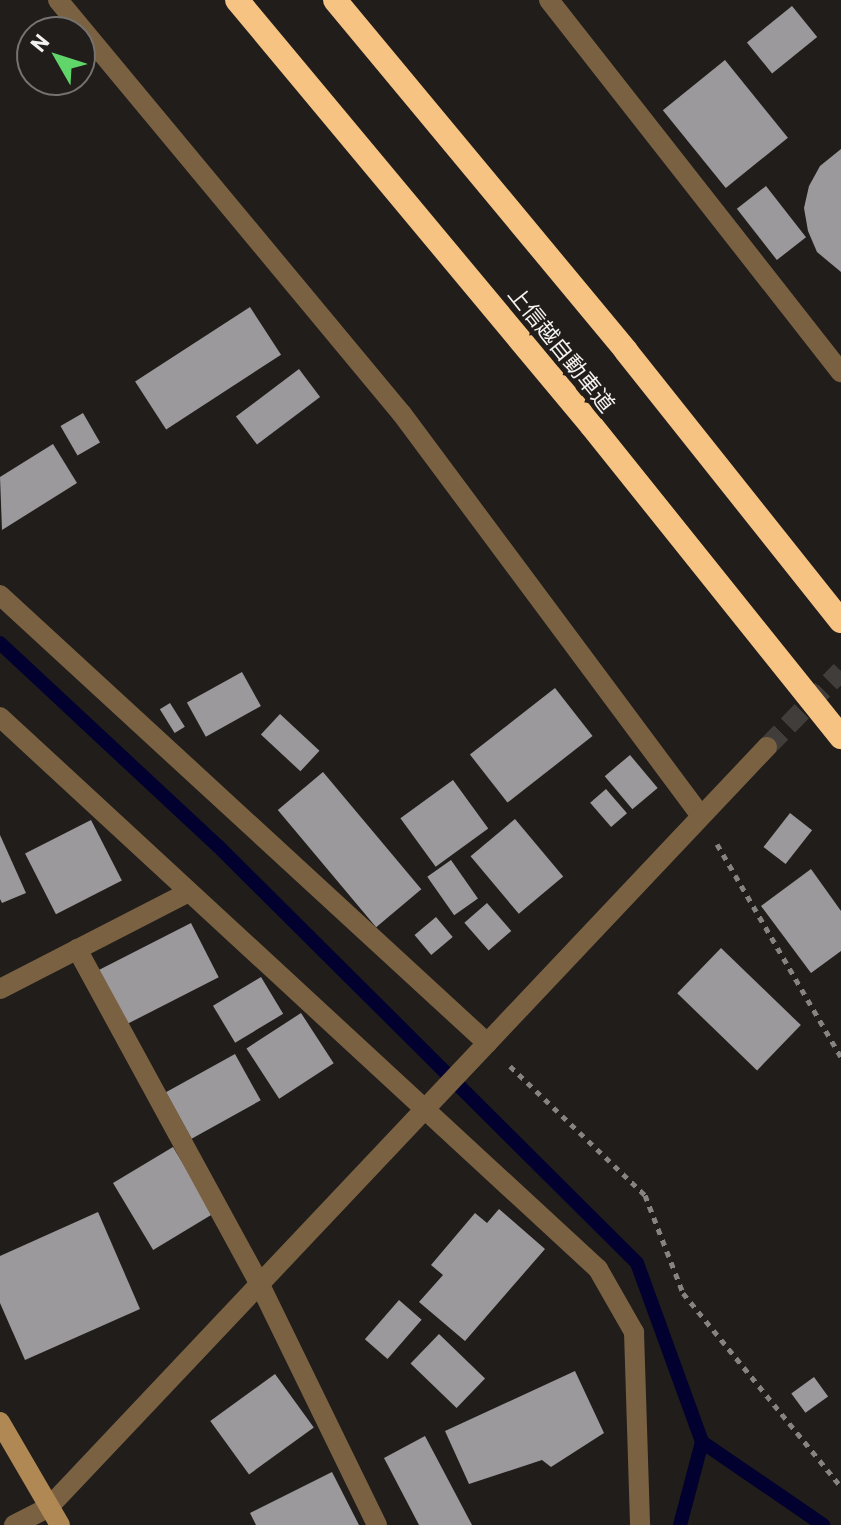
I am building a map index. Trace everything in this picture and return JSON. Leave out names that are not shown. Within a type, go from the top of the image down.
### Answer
[{"type":"highway","name":"上信越自動車道","points":[[237,0],[571,401],[841,737]]},
{"type":"highway","points":[[335,0],[587,304],[841,621]]},
{"type":"main road","points":[[0,1422],[54,1517]]},
{"type":"street","points":[[58,0],[402,414],[701,816]]},
{"type":"street","points":[[549,0],[841,372]]},
{"type":"street","points":[[0,595],[487,1043]]},
{"type":"street","points":[[0,717],[189,892],[428,1105],[598,1269],[634,1332],[640,1525]]},
{"type":"street","points":[[14,1525],[54,1517],[259,1283],[767,747]]},
{"type":"street","points":[[0,989],[189,892]]},
{"type":"street","points":[[77,949],[259,1283],[377,1525]]},
{"type":"path","points":[[701,816],[841,1057]]},
{"type":"path","points":[[487,1043],[645,1195],[683,1293],[841,1487]]},
{"type":"building","points":[[792,6],[817,37],[772,74],[747,43]]},
{"type":"building","points":[[725,60],[788,138],[726,188],[663,110]]},
{"type":"building","points":[[841,149],[841,272],[817,252],[808,231],[804,208],[809,186],[820,166]]},
{"type":"building","points":[[766,186],[806,237],[777,260],[737,209]]},
{"type":"building","points":[[250,307],[281,355],[166,429],[135,382]]},
{"type":"building","points":[[299,369],[320,397],[257,444],[236,417]]},
{"type":"building","points":[[83,413],[100,442],[77,455],[60,426]]},
{"type":"building","points":[[53,444],[77,483],[2,530],[0,477]]},
{"type":"building","points":[[242,672],[261,706],[206,737],[187,703]]},
{"type":"building","points":[[555,688],[593,736],[507,803],[470,754]]},
{"type":"building","points":[[170,703],[185,727],[175,733],[160,709]]},
{"type":"building","points":[[280,714],[319,751],[300,771],[261,734]]},
{"type":"building","points":[[630,755],[658,788],[632,809],[605,776]]},
{"type":"building","points":[[323,772],[421,889],[376,927],[278,810]]},
{"type":"building","points":[[453,780],[488,829],[436,867],[400,818]]},
{"type":"building","points":[[606,789],[627,813],[611,827],[590,803]]},
{"type":"building","points":[[790,813],[812,830],[786,864],[764,847]]},
{"type":"building","points":[[515,819],[563,876],[519,914],[471,856]]},
{"type":"building","points":[[91,820],[122,881],[56,914],[25,854]]},
{"type":"building","points":[[0,835],[26,893],[2,903],[0,899]]},
{"type":"building","points":[[451,860],[478,899],[454,915],[427,877]]},
{"type":"building","points":[[811,869],[841,911],[841,951],[811,973],[761,906]]},
{"type":"building","points":[[487,903],[511,931],[489,951],[464,923]]},
{"type":"building","points":[[436,917],[453,937],[431,955],[415,935]]},
{"type":"building","points":[[191,923],[219,977],[121,1027],[93,973]]},
{"type":"building","points":[[721,948],[801,1025],[757,1070],[677,993]]},
{"type":"building","points":[[261,977],[283,1014],[235,1043],[213,1006]]},
{"type":"building","points":[[301,1013],[334,1063],[279,1099],[246,1048]]},
{"type":"building","points":[[235,1054],[261,1100],[192,1139],[166,1092]]},
{"type":"building","points":[[173,1147],[213,1214],[153,1250],[113,1183]]},
{"type":"building","points":[[499,1209],[545,1249],[465,1341],[419,1302],[443,1275],[431,1265],[475,1213],[487,1223]]},
{"type":"building","points":[[98,1212],[140,1309],[25,1360],[0,1303],[0,1256]]},
{"type":"building","points":[[399,1300],[422,1320],[388,1359],[365,1339]]},
{"type":"building","points":[[439,1334],[485,1378],[457,1408],[411,1363]]},
{"type":"building","points":[[575,1371],[604,1433],[551,1467],[542,1460],[469,1484],[445,1431]]},
{"type":"building","points":[[275,1374],[314,1427],[249,1474],[210,1421]]},
{"type":"building","points":[[814,1377],[828,1396],[805,1413],[791,1393]]},
{"type":"building","points":[[425,1436],[472,1525],[419,1525],[384,1458]]},
{"type":"building","points":[[332,1472],[359,1525],[256,1525],[250,1513]]},
{"type":"waterway","points":[[0,643],[218,846],[637,1263],[702,1442],[680,1525]]},
{"type":"waterway","points":[[702,1442],[823,1525]]},
{"type":"tunnel","points":[[767,747],[841,671]]}]
